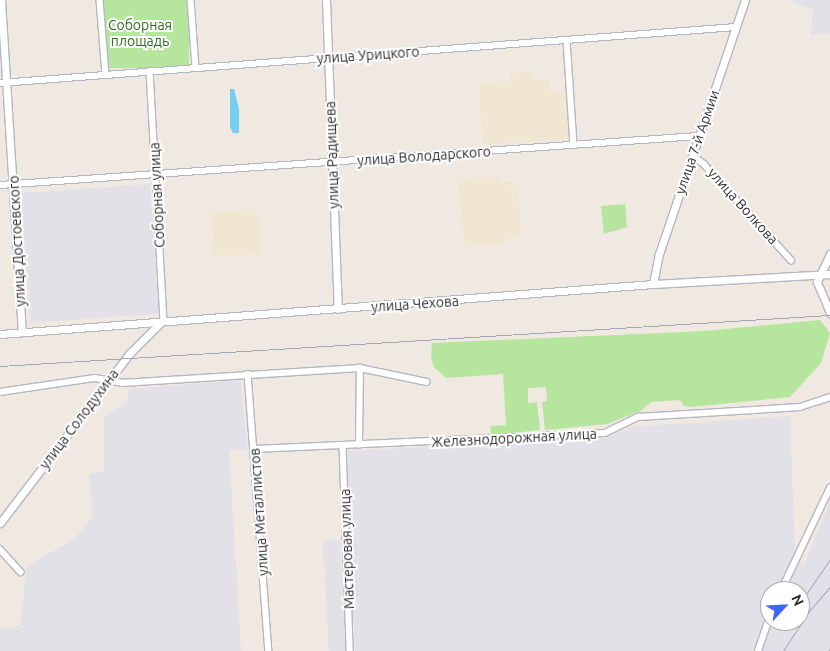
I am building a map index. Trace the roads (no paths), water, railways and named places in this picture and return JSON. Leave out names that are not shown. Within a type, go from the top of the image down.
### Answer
[{"type":"street","name":"улица Достоевского","points":[[1,0],[3,83],[13,184],[22,332]]},
{"type":"street","points":[[100,0],[106,74]]},
{"type":"street","points":[[191,0],[196,68]]},
{"type":"street","name":"улица Радищева","points":[[326,0],[338,309]]},
{"type":"street","name":"улица 7-й Армии","points":[[653,284],[659,254],[746,0]]},
{"type":"street","name":"улица Урицкого","points":[[3,83],[736,27]]},
{"type":"street","points":[[567,40],[574,145]]},
{"type":"street","name":"Соборная улица","points":[[150,71],[164,320]]},
{"type":"street","name":"улица Володарского","points":[[0,185],[699,136]]},
{"type":"street","name":"улица Волкова","points":[[693,156],[704,164],[791,260]]},
{"type":"street","points":[[830,254],[821,274],[818,287],[830,313]]},
{"type":"street","name":"улица Чехова","points":[[0,334],[146,321],[338,309],[653,284],[830,274]]},
{"type":"street","name":"улица Солодухина","points":[[0,523],[148,332],[164,320]]},
{"type":"street","points":[[146,321],[150,326],[148,332]]},
{"type":"street","points":[[0,392],[95,378],[122,383],[360,368],[427,382]]},
{"type":"street","points":[[359,445],[360,368]]},
{"type":"street","name":"улица Металлистов","points":[[248,374],[270,651]]},
{"type":"street","name":"Железнодорожная улица","points":[[254,449],[605,433],[638,417],[800,407],[830,397]]},
{"type":"street","name":"Мастеровая улица","points":[[343,446],[350,651]]},
{"type":"street","points":[[786,581],[830,488]]},
{"type":"street","points":[[0,548],[21,572]]},
{"type":"street","points":[[758,651],[765,631]]},
{"type":"water","points":[[230,89],[234,89],[239,109],[239,133],[233,133],[230,127]]},
{"type":"railway","points":[[0,366],[830,315]]},
{"type":"railway","points":[[810,588],[830,559]]},
{"type":"railway","points":[[783,651],[809,611],[830,587]]},
{"type":"park label","name":"Соборная площадь","points":[[140,33]]}]
